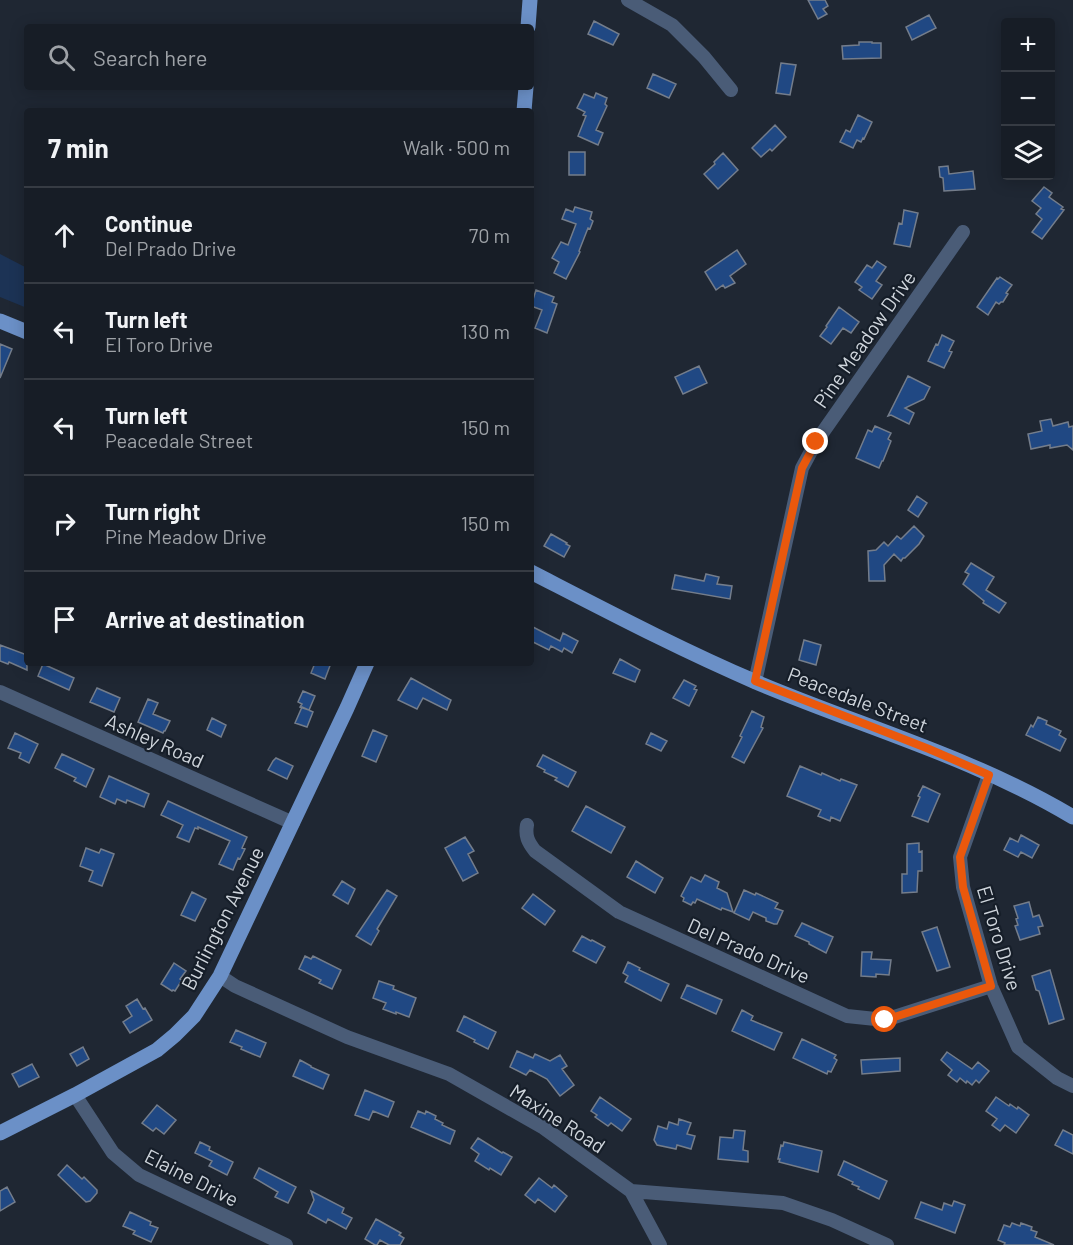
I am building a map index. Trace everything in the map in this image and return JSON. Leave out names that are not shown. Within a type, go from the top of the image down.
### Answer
[{"type":"main road","points":[[528,24],[530,0]]},
{"type":"main road","points":[[524,108],[526,90]]},
{"type":"main road","points":[[0,321],[24,331]]},
{"type":"main road","name":"Peacedale Street","points":[[534,574],[662,638],[755,681],[929,749],[1026,792],[1073,817]]},
{"type":"main road","name":"Burlington Avenue","points":[[0,1133],[157,1050],[194,1016],[220,976],[366,666]]},
{"type":"street","points":[[628,0],[672,24],[704,57],[731,90]]},
{"type":"street","name":"Pine Meadow Drive","points":[[755,681],[802,468],[816,442],[963,232]]},
{"type":"street","name":"Ashley Road","points":[[0,692],[293,823]]},
{"type":"street","name":"El Toro Drive","points":[[989,775],[960,857],[963,887],[991,986],[1018,1047],[1057,1078],[1073,1086]]},
{"type":"street","name":"Del Prado Drive","points":[[527,825],[525,834],[535,851],[619,912],[847,1016],[885,1020],[991,986]]},
{"type":"street","name":"Maxine Road","points":[[220,976],[235,986],[347,1037],[449,1074],[544,1128],[631,1191]]},
{"type":"street","name":"Elaine Drive","points":[[75,1095],[113,1153],[139,1175],[286,1245]]},
{"type":"street","points":[[631,1191],[660,1245]]},
{"type":"street","points":[[631,1191],[783,1203],[832,1220],[887,1245]]},
{"type":"shaded area","points":[[0,254],[24,266],[24,307],[0,297]]},
{"type":"building","points":[[808,0],[825,0],[828,6],[823,9],[827,14],[818,19]]},
{"type":"building","points":[[929,15],[936,28],[912,40],[906,27]]},
{"type":"building","points":[[594,21],[619,34],[613,45],[588,34]]},
{"type":"building","points":[[859,42],[881,43],[881,58],[843,59],[842,46],[859,45]]},
{"type":"building","points":[[781,63],[796,65],[790,95],[776,93]]},
{"type":"building","points":[[653,74],[676,84],[669,98],[647,88]]},
{"type":"building","points":[[596,93],[607,98],[605,104],[607,106],[596,130],[603,133],[598,145],[578,136],[586,116],[583,115],[585,112],[577,108],[584,94],[594,98]]},
{"type":"building","points":[[858,115],[872,122],[864,139],[861,142],[857,140],[853,148],[840,142],[846,130],[850,132]]},
{"type":"building","points":[[775,125],[786,137],[772,151],[770,149],[761,157],[752,148]]},
{"type":"building","points":[[569,152],[585,152],[585,175],[569,175]]},
{"type":"building","points":[[723,153],[738,170],[718,189],[704,174]]},
{"type":"building","points":[[948,166],[949,174],[973,171],[975,189],[944,191],[939,167]]},
{"type":"building","points":[[1044,187],[1052,193],[1049,197],[1064,210],[1042,239],[1032,232],[1042,219],[1036,214],[1041,208],[1032,201]]},
{"type":"building","points":[[575,207],[592,212],[590,219],[593,221],[566,279],[554,273],[559,262],[552,258],[561,242],[568,245],[576,224],[562,219],[566,209],[573,212]]},
{"type":"building","points":[[904,210],[918,213],[910,247],[894,244],[899,223],[902,224]]},
{"type":"building","points":[[737,250],[746,264],[730,276],[735,283],[725,288],[723,285],[716,290],[705,272]]},
{"type":"building","points":[[877,261],[886,267],[876,281],[882,285],[872,299],[859,290],[862,287],[855,282],[867,265],[872,268]]},
{"type":"building","points":[[1000,277],[1012,285],[1003,302],[999,304],[996,302],[988,315],[977,307]]},
{"type":"building","points":[[536,290],[554,297],[552,302],[557,304],[547,333],[535,328],[542,310],[534,307]]},
{"type":"building","points":[[839,307],[859,322],[851,333],[843,328],[831,344],[820,336]]},
{"type":"building","points":[[942,335],[954,341],[949,351],[952,352],[944,368],[928,361]]},
{"type":"building","points":[[0,344],[12,349],[0,378]]},
{"type":"building","points":[[699,366],[707,383],[683,394],[675,377]]},
{"type":"building","points":[[908,376],[930,387],[924,399],[905,408],[914,413],[909,424],[891,415],[888,416]]},
{"type":"building","points":[[1051,419],[1053,426],[1068,422],[1069,427],[1073,426],[1073,450],[1067,445],[1050,448],[1050,445],[1031,449],[1028,434],[1042,431],[1040,421]]},
{"type":"building","points":[[875,426],[891,433],[888,439],[891,441],[879,468],[856,458],[868,430],[872,432]]},
{"type":"building","points":[[917,496],[927,503],[918,517],[908,510]]},
{"type":"building","points":[[914,526],[924,536],[919,544],[901,561],[894,554],[884,565],[885,581],[869,581],[868,551],[876,550],[884,542],[888,546],[897,536],[901,539]]},
{"type":"building","points":[[551,534],[570,546],[564,557],[544,546]]},
{"type":"building","points":[[971,563],[994,577],[986,590],[1006,603],[999,613],[983,603],[984,601],[963,584],[969,574],[965,572]]},
{"type":"building","points":[[706,574],[719,577],[717,584],[732,586],[730,599],[672,589],[675,575],[704,581]]},
{"type":"building","points":[[534,628],[560,641],[563,633],[578,641],[572,653],[564,648],[562,652],[551,646],[549,650],[534,642]]},
{"type":"building","points":[[804,640],[821,645],[816,665],[799,660]]},
{"type":"building","points":[[0,645],[24,654],[24,666],[27,666],[27,670],[9,662],[8,664],[0,661]]},
{"type":"building","points":[[620,659],[640,670],[635,682],[613,673]]},
{"type":"building","points":[[42,666],[47,666],[74,678],[69,690],[38,676]]},
{"type":"building","points":[[314,666],[330,666],[325,679],[311,673]]},
{"type":"building","points":[[411,678],[451,700],[447,710],[423,698],[417,709],[398,700]]},
{"type":"building","points":[[684,680],[696,686],[694,689],[697,690],[689,706],[673,698]]},
{"type":"building","points":[[97,688],[120,698],[114,712],[90,702]]},
{"type":"building","points":[[303,691],[315,696],[309,710],[300,707],[302,704],[298,702]]},
{"type":"building","points":[[148,699],[158,703],[153,714],[170,721],[163,733],[138,722]]},
{"type":"building","points":[[302,707],[313,712],[307,727],[295,723]]},
{"type":"building","points":[[752,711],[764,717],[761,727],[763,728],[744,763],[732,757]]},
{"type":"building","points":[[1038,717],[1047,721],[1046,724],[1061,731],[1059,735],[1066,739],[1060,751],[1026,735]]},
{"type":"building","points":[[212,718],[226,725],[221,737],[207,730]]},
{"type":"building","points":[[373,730],[387,736],[376,762],[362,756]]},
{"type":"building","points":[[15,733],[38,744],[29,763],[19,758],[21,753],[8,748]]},
{"type":"building","points":[[651,733],[667,741],[661,751],[646,744]]},
{"type":"building","points":[[62,754],[94,769],[86,787],[74,781],[76,778],[55,768]]},
{"type":"building","points":[[543,755],[576,772],[568,787],[537,766]]},
{"type":"building","points":[[276,758],[293,766],[287,779],[268,770]]},
{"type":"building","points":[[800,766],[821,775],[822,773],[857,785],[840,821],[831,817],[830,821],[818,816],[821,810],[787,796]]},
{"type":"building","points":[[109,776],[149,794],[144,807],[127,800],[126,803],[117,799],[115,804],[100,797]]},
{"type":"building","points":[[923,786],[940,794],[928,822],[912,816]]},
{"type":"building","points":[[168,801],[247,837],[242,848],[245,849],[233,870],[219,864],[230,841],[198,827],[198,829],[195,828],[189,842],[177,837],[183,825],[161,815]]},
{"type":"building","points":[[586,806],[625,827],[611,853],[572,831]]},
{"type":"building","points":[[1021,835],[1039,845],[1032,858],[1021,852],[1018,857],[1004,850],[1010,838],[1018,842]]},
{"type":"building","points":[[465,837],[474,851],[468,854],[478,873],[463,881],[445,848]]},
{"type":"building","points":[[919,843],[919,852],[922,851],[922,871],[918,871],[917,892],[902,893],[902,874],[907,874],[907,844]]},
{"type":"building","points":[[86,848],[99,853],[101,849],[114,854],[102,886],[89,881],[93,871],[80,866]]},
{"type":"building","points":[[636,861],[663,878],[655,893],[627,877]]},
{"type":"building","points":[[705,875],[719,882],[717,888],[727,893],[733,912],[722,908],[721,910],[697,899],[691,905],[683,901],[684,898],[681,896],[691,877],[701,882]]},
{"type":"building","points":[[342,881],[355,889],[348,904],[333,895]]},
{"type":"building","points":[[387,890],[397,896],[377,929],[379,931],[371,945],[356,936]]},
{"type":"building","points":[[744,890],[778,903],[775,908],[783,911],[777,924],[766,921],[766,918],[753,912],[749,920],[734,913]]},
{"type":"building","points":[[192,892],[206,899],[195,921],[181,915]]},
{"type":"building","points":[[533,894],[555,911],[545,925],[522,908]]},
{"type":"building","points":[[1029,902],[1033,917],[1039,915],[1043,926],[1038,927],[1040,934],[1020,940],[1015,926],[1018,925],[1016,919],[1018,918],[1014,906]]},
{"type":"building","points":[[802,923],[833,937],[826,953],[795,936]]},
{"type":"building","points":[[937,927],[950,967],[937,971],[922,932]]},
{"type":"building","points":[[582,936],[605,947],[596,963],[573,951]]},
{"type":"building","points":[[862,952],[872,952],[871,959],[891,960],[889,975],[861,976]]},
{"type":"building","points":[[305,956],[311,959],[313,956],[341,970],[332,989],[319,983],[321,980],[299,969]]},
{"type":"building","points":[[628,962],[640,968],[639,970],[669,984],[661,1001],[625,982],[628,976],[623,973]]},
{"type":"building","points":[[174,963],[186,971],[175,991],[172,991],[161,984]]},
{"type":"building","points":[[1050,970],[1064,1019],[1049,1024],[1032,976]]},
{"type":"building","points":[[379,981],[416,998],[409,1017],[383,1009],[386,1003],[373,998]]},
{"type":"building","points":[[687,985],[722,1000],[716,1014],[681,998]]},
{"type":"building","points":[[137,999],[152,1020],[130,1033],[123,1022],[132,1016],[126,1006]]},
{"type":"building","points":[[742,1010],[753,1016],[751,1020],[782,1033],[774,1050],[732,1031]]},
{"type":"building","points":[[464,1016],[496,1032],[488,1049],[457,1031]]},
{"type":"building","points":[[236,1030],[266,1043],[260,1057],[230,1042]]},
{"type":"building","points":[[802,1039],[836,1055],[834,1058],[837,1060],[831,1072],[828,1071],[827,1074],[793,1058]]},
{"type":"building","points":[[83,1047],[89,1059],[77,1066],[70,1054]]},
{"type":"building","points":[[517,1051],[533,1058],[535,1054],[550,1061],[560,1055],[567,1066],[562,1069],[574,1085],[560,1096],[547,1079],[530,1070],[526,1075],[510,1067]]},
{"type":"building","points":[[947,1052],[972,1069],[978,1062],[989,1071],[979,1083],[976,1080],[972,1085],[960,1078],[957,1082],[948,1075],[952,1070],[941,1060]]},
{"type":"building","points":[[900,1058],[900,1071],[862,1074],[861,1060]]},
{"type":"building","points":[[300,1060],[329,1075],[323,1089],[293,1076]]},
{"type":"building","points":[[32,1064],[39,1077],[19,1087],[12,1074]]},
{"type":"building","points":[[365,1090],[394,1102],[388,1117],[373,1111],[369,1120],[355,1115]]},
{"type":"building","points":[[600,1097],[631,1119],[622,1131],[611,1123],[608,1126],[595,1117],[597,1115],[591,1111]]},
{"type":"building","points":[[996,1097],[1029,1115],[1016,1133],[1005,1125],[1000,1131],[992,1125],[997,1119],[986,1111]]},
{"type":"building","points":[[157,1105],[176,1120],[164,1134],[156,1128],[153,1131],[142,1123]]},
{"type":"building","points":[[418,1111],[425,1114],[426,1111],[436,1116],[435,1119],[443,1123],[442,1125],[455,1131],[450,1144],[411,1127]]},
{"type":"building","points":[[679,1119],[691,1123],[687,1134],[695,1136],[691,1149],[677,1145],[676,1149],[657,1145],[654,1140],[658,1126],[667,1129],[669,1122],[678,1125]]},
{"type":"building","points":[[734,1130],[745,1131],[743,1150],[748,1151],[748,1162],[718,1159],[720,1137],[733,1138]]},
{"type":"building","points":[[1063,1130],[1073,1135],[1073,1154],[1055,1145]]},
{"type":"building","points":[[478,1138],[512,1157],[501,1175],[475,1161],[479,1154],[471,1148]]},
{"type":"building","points":[[200,1142],[210,1147],[209,1150],[233,1162],[227,1175],[209,1166],[212,1161],[195,1153]]},
{"type":"building","points":[[784,1142],[822,1151],[818,1172],[779,1162],[781,1145],[783,1146]]},
{"type":"building","points":[[844,1161],[887,1181],[879,1199],[858,1189],[859,1187],[852,1184],[853,1182],[838,1175]]},
{"type":"building","points":[[67,1165],[97,1190],[90,1201],[86,1202],[58,1175]]},
{"type":"building","points":[[259,1168],[296,1187],[288,1203],[275,1197],[278,1192],[254,1178]]},
{"type":"building","points":[[539,1178],[552,1188],[554,1185],[567,1196],[555,1212],[538,1199],[535,1203],[525,1195]]},
{"type":"building","points":[[7,1187],[15,1202],[0,1211],[0,1191]]},
{"type":"building","points":[[311,1191],[344,1208],[342,1213],[352,1218],[346,1229],[328,1219],[326,1223],[308,1213],[314,1200]]},
{"type":"building","points":[[954,1201],[965,1205],[955,1233],[915,1218],[921,1202],[942,1210],[944,1203],[952,1206]]},
{"type":"building","points":[[130,1212],[158,1228],[151,1242],[133,1234],[135,1231],[123,1226]]},
{"type":"building","points":[[376,1219],[401,1233],[399,1235],[404,1238],[400,1245],[389,1245],[380,1240],[375,1245],[365,1239]]},
{"type":"building","points":[[1012,1223],[1032,1227],[1031,1230],[1037,1232],[1035,1237],[1054,1245],[1004,1245],[1005,1243],[998,1240],[1004,1225],[1010,1227]]},
{"type":"route","points":[[816,442],[802,468],[755,681],[989,775],[960,857],[963,887],[991,986],[885,1020]]}]
